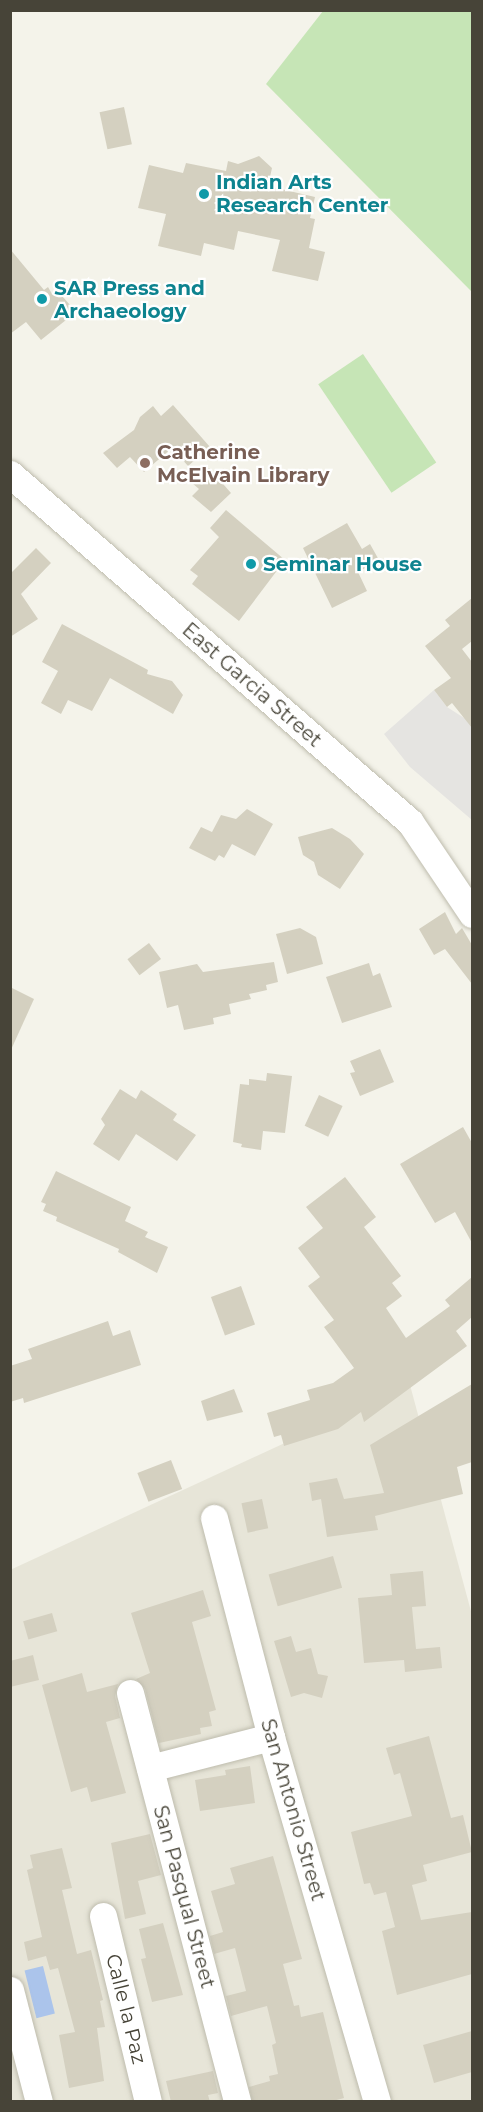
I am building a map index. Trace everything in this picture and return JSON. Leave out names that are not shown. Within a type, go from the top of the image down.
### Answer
[{"type":"street","name":"East Garcia Street","points":[[10,474],[410,822],[472,914]]},
{"type":"street","name":"San Antonio Street","points":[[214,1518],[271,1737],[376,2102]]},
{"type":"street","name":"San Pasqual Street","points":[[130,1693],[237,2102]]},
{"type":"street","points":[[150,1767],[271,1737]]},
{"type":"street","name":"Calle la Paz","points":[[103,1916],[148,2102]]},
{"type":"street","points":[[10,1990],[39,2102]]},
{"type":"shaded area","points":[[434,690],[447,707],[472,723],[472,820],[410,767],[384,734]]},
{"type":"shaded area","points":[[410,1385],[472,1615],[472,2101],[11,2101],[10,1570]]},
{"type":"green space","points":[[323,11],[472,11],[472,292],[266,84]]},
{"type":"green space","points":[[363,354],[436,463],[391,493],[318,384]]},
{"type":"water","points":[[43,1966],[55,2014],[36,2018],[25,1971]]},
{"type":"building","points":[[124,107],[132,144],[107,149],[100,112]]},
{"type":"building","name":"Indian Arts Research Center","points":[[259,156],[272,168],[268,186],[315,197],[310,218],[315,219],[309,248],[325,252],[318,281],[272,271],[280,240],[238,231],[234,250],[204,243],[201,256],[158,246],[166,214],[138,208],[149,165],[183,173],[186,163],[226,171],[228,161],[238,164]]},
{"type":"building","name":"SAR Press and Archaeology","points":[[10,249],[44,290],[48,287],[52,294],[57,290],[76,312],[41,340],[26,322],[10,334]]},
{"type":"building","name":"Catherine McElvain Library","points":[[173,405],[210,447],[188,466],[172,448],[144,472],[130,457],[117,468],[103,453],[134,430],[140,417],[153,406],[161,416]]},
{"type":"building","points":[[209,468],[231,493],[211,512],[192,496],[199,489],[192,483]]},
{"type":"building","name":"Seminar House","points":[[226,510],[285,560],[239,621],[192,584],[198,576],[190,570],[219,537],[210,528]]},
{"type":"building","points":[[347,523],[362,549],[370,544],[379,560],[358,572],[367,591],[332,608],[303,548]]},
{"type":"building","points":[[36,548],[51,563],[21,594],[38,619],[10,637],[10,574]]},
{"type":"building","points":[[472,598],[472,641],[462,649],[472,662],[472,728],[452,703],[447,707],[434,690],[451,678],[425,646],[450,626],[445,620]]},
{"type":"building","points":[[62,624],[148,670],[147,674],[172,681],[183,695],[173,714],[110,678],[92,711],[68,700],[61,714],[41,703],[58,671],[42,662]]},
{"type":"building","points":[[247,809],[273,824],[255,856],[232,844],[224,858],[219,855],[215,861],[189,848],[201,827],[212,832],[221,815],[236,819]]},
{"type":"building","points":[[332,828],[350,839],[364,854],[340,889],[318,875],[314,862],[303,855],[298,837]]},
{"type":"building","points":[[445,912],[456,934],[462,928],[472,945],[472,984],[445,949],[434,955],[419,929]]},
{"type":"building","points":[[300,928],[316,937],[323,964],[287,974],[276,934]]},
{"type":"building","points":[[149,943],[161,959],[139,975],[127,959]]},
{"type":"building","points":[[274,962],[278,982],[266,985],[267,990],[249,994],[251,999],[229,1004],[231,1014],[213,1018],[214,1024],[184,1030],[178,1005],[167,1008],[159,972],[197,964],[203,972]]},
{"type":"building","points":[[369,963],[373,976],[380,973],[392,1007],[342,1023],[326,977]]},
{"type":"building","points":[[10,987],[34,999],[10,1052]]},
{"type":"building","points":[[380,1049],[394,1082],[360,1096],[350,1073],[355,1072],[350,1061]]},
{"type":"building","points":[[267,1073],[292,1076],[285,1133],[263,1131],[261,1150],[241,1147],[242,1144],[233,1142],[240,1084],[249,1085],[249,1079],[266,1081]]},
{"type":"building","points":[[120,1089],[136,1099],[141,1090],[177,1114],[173,1120],[196,1135],[177,1161],[136,1134],[119,1161],[93,1144],[105,1125],[101,1119]]},
{"type":"building","points":[[319,1095],[343,1106],[328,1137],[305,1126]]},
{"type":"building","points":[[463,1127],[472,1143],[472,1243],[455,1212],[435,1223],[400,1164]]},
{"type":"building","points":[[56,1171],[131,1207],[125,1221],[148,1232],[145,1237],[168,1247],[157,1273],[118,1252],[119,1249],[56,1221],[57,1217],[43,1211],[46,1204],[41,1202]]},
{"type":"building","points":[[345,1177],[376,1217],[364,1227],[401,1276],[392,1283],[402,1296],[386,1308],[406,1338],[450,1306],[445,1300],[472,1277],[472,1317],[456,1331],[467,1346],[364,1422],[361,1412],[338,1429],[284,1446],[281,1435],[274,1437],[267,1413],[310,1400],[307,1390],[333,1383],[354,1368],[324,1327],[334,1320],[308,1286],[320,1277],[298,1248],[323,1228],[306,1207]]},
{"type":"building","points":[[241,1286],[255,1325],[225,1335],[211,1297]]},
{"type":"building","points":[[108,1321],[113,1336],[130,1330],[141,1365],[24,1403],[23,1398],[10,1402],[10,1366],[32,1359],[28,1349]]},
{"type":"building","points":[[472,1384],[472,1462],[457,1467],[463,1494],[375,1516],[378,1530],[327,1537],[321,1499],[312,1501],[309,1483],[337,1478],[344,1499],[384,1493],[370,1445]]},
{"type":"building","points":[[234,1389],[243,1412],[207,1421],[201,1401]]},
{"type":"building","points":[[171,1460],[182,1489],[149,1502],[137,1473]]},
{"type":"building","points":[[262,1499],[268,1528],[248,1533],[241,1503]]},
{"type":"building","points":[[333,1556],[342,1588],[278,1606],[269,1574]]},
{"type":"building","points":[[423,1571],[426,1606],[412,1607],[416,1649],[440,1647],[442,1668],[405,1672],[404,1660],[364,1663],[358,1598],[392,1595],[390,1574]]},
{"type":"building","points":[[203,1590],[211,1616],[192,1622],[216,1710],[209,1712],[212,1726],[200,1728],[201,1734],[159,1743],[145,1689],[136,1679],[150,1673],[131,1613]]},
{"type":"building","points":[[52,1613],[57,1631],[28,1640],[23,1621]]},
{"type":"building","points":[[291,1636],[296,1652],[311,1648],[318,1674],[328,1676],[322,1698],[304,1693],[291,1697],[274,1641]]},
{"type":"building","points":[[33,1655],[39,1680],[10,1687],[10,1661]]},
{"type":"building","points":[[82,1673],[87,1692],[118,1684],[115,1696],[120,1718],[106,1722],[126,1793],[91,1802],[87,1787],[71,1792],[42,1685]]},
{"type":"building","points":[[429,1736],[451,1818],[463,1815],[472,1852],[423,1865],[427,1881],[412,1885],[421,1920],[472,1912],[472,1974],[397,1995],[382,1931],[395,1927],[386,1892],[374,1895],[370,1883],[364,1884],[351,1832],[412,1816],[400,1773],[394,1775],[386,1748]]},
{"type":"building","points":[[250,1766],[255,1803],[200,1811],[195,1780],[226,1775],[225,1770]]},
{"type":"building","points":[[150,1834],[161,1875],[138,1881],[146,1914],[125,1919],[111,1843]]},
{"type":"building","points":[[62,1848],[72,1888],[62,1890],[77,1954],[91,1950],[103,2000],[100,2001],[105,2027],[97,2028],[104,2081],[69,2088],[59,2035],[75,2032],[58,1968],[50,1970],[46,1956],[28,1961],[24,1942],[42,1937],[27,1870],[33,1868],[30,1855]]},
{"type":"building","points":[[273,1856],[302,1959],[283,1964],[294,2006],[299,2005],[301,2017],[323,2012],[344,2098],[329,2102],[252,2102],[249,2087],[270,2081],[269,2076],[278,2074],[272,2045],[276,2043],[267,2006],[231,2016],[226,1996],[246,1991],[235,1948],[214,1954],[210,1936],[223,1932],[211,1891],[235,1884],[230,1868]]},
{"type":"building","points":[[163,1923],[183,1995],[152,2002],[141,1959],[146,1958],[139,1929]]},
{"type":"building","points":[[472,2031],[472,2072],[434,2083],[423,2045]]},
{"type":"building","points":[[213,2071],[218,2093],[208,2095],[210,2102],[171,2102],[166,2081]]},
{"type":"place","name":"Indian Arts Research Center","points":[[204,194]]},
{"type":"place","name":"SAR Press and Archaeology","points":[[42,299]]},
{"type":"place","name":"Catherine McElvain Library","points":[[145,463]]},
{"type":"place","name":"Seminar House","points":[[251,564]]}]
